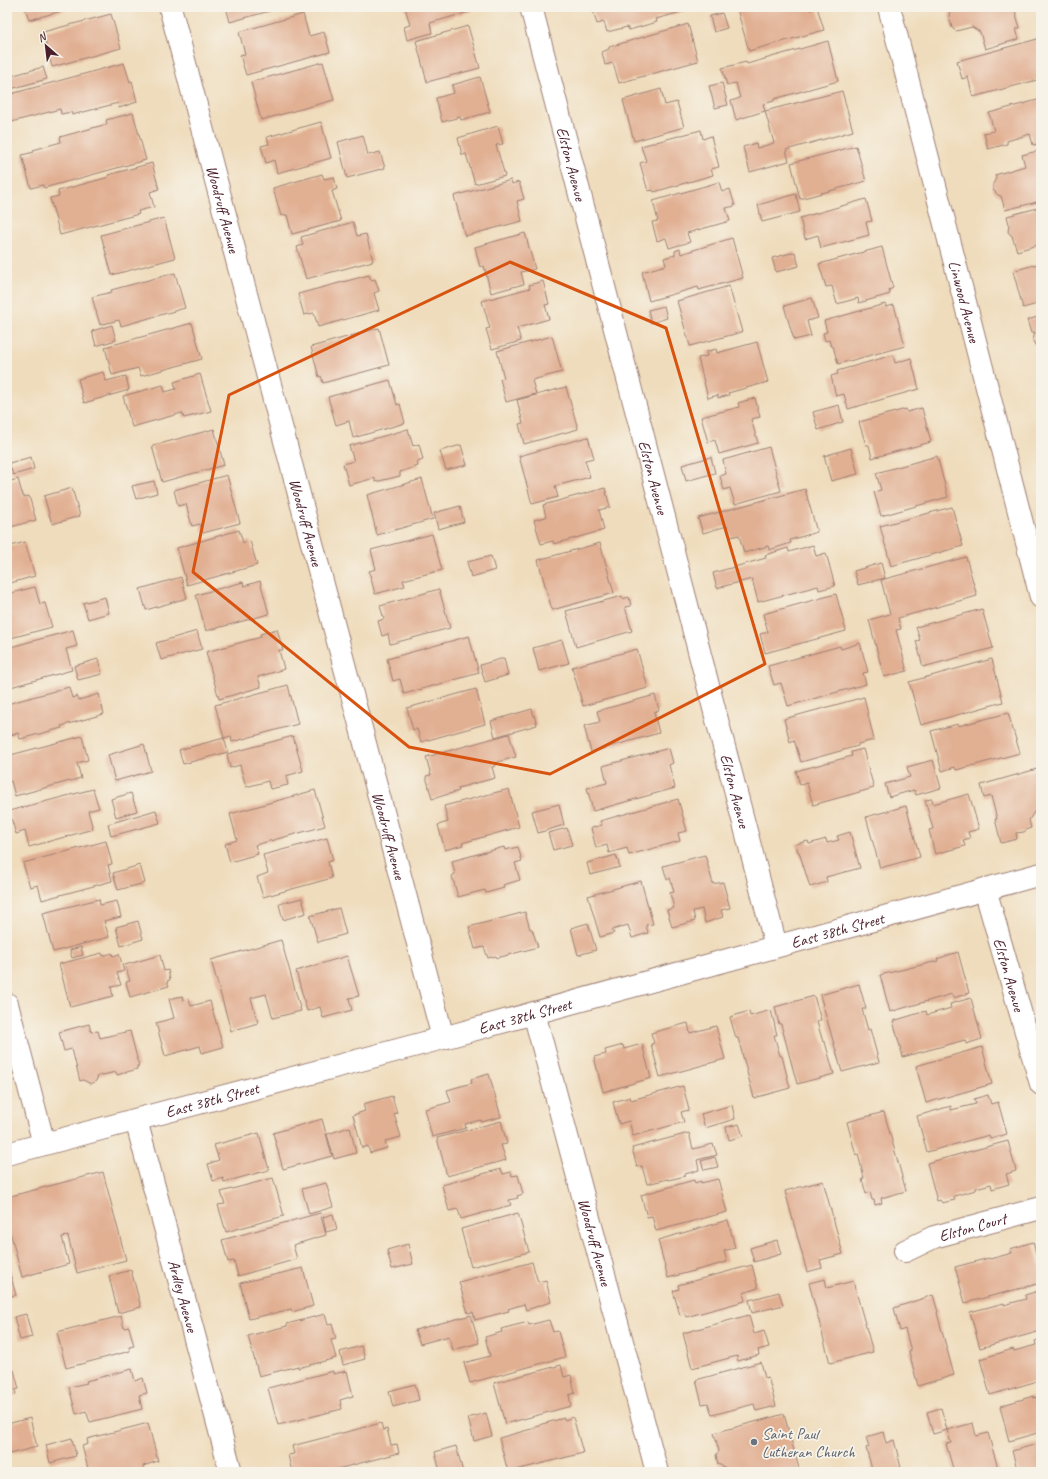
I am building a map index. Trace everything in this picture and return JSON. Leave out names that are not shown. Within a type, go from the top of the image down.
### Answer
[{"type":"street","name":"Woodruff Avenue","points":[[170,7],[443,1038]]},
{"type":"street","name":"Elston Avenue","points":[[531,7],[776,946]]},
{"type":"street","name":"Linwood Avenue","points":[[889,7],[1041,597]]},
{"type":"street","name":"East 38th Street","points":[[7,1154],[443,1038],[1041,874]]},
{"type":"street","name":"Elston Avenue","points":[[985,889],[1041,1084]]},
{"type":"street","points":[[7,1004],[44,1144]]},
{"type":"street","name":"Woodruff Avenue","points":[[534,1013],[657,1472]]},
{"type":"street","name":"Ardley Avenue","points":[[136,1120],[231,1472]]},
{"type":"street","name":"Elston Court","points":[[905,1251],[934,1237],[1041,1208]]},
{"type":"highlighted area","points":[[510,262],[666,328],[765,664],[550,774],[409,747],[193,572],[229,395]]},
{"type":"building","points":[[25,7],[76,7],[29,20]]},
{"type":"building","points":[[226,7],[284,7],[230,22]]},
{"type":"building","points":[[405,7],[470,7],[472,11],[430,23],[432,33],[407,40],[404,27],[410,25]]},
{"type":"building","points":[[592,7],[687,7],[688,10],[656,19],[657,22],[629,30],[627,27],[607,32],[604,22],[597,24]]},
{"type":"building","points":[[743,7],[809,7],[810,10],[817,7],[824,30],[749,51],[737,9]]},
{"type":"building","points":[[964,7],[1014,7],[1020,28],[1016,29],[1019,39],[985,49],[980,32],[972,27],[956,31],[952,28],[949,16],[950,11]]},
{"type":"building","points":[[722,13],[727,28],[714,32],[710,16]]},
{"type":"building","points":[[111,14],[121,48],[52,67],[43,32]]},
{"type":"building","points":[[303,14],[309,36],[324,32],[330,52],[246,75],[240,55],[245,54],[239,32]]},
{"type":"building","points":[[688,24],[698,61],[619,83],[613,63],[605,65],[602,52],[609,49],[609,47]]},
{"type":"building","points":[[468,26],[480,68],[427,82],[416,41]]},
{"type":"building","points":[[1041,38],[1041,79],[973,97],[968,77],[962,79],[957,61]]},
{"type":"building","points":[[828,41],[838,81],[774,99],[774,101],[763,104],[765,111],[736,120],[731,101],[740,98],[736,83],[727,85],[722,68],[746,62],[747,64]]},
{"type":"building","points":[[323,62],[334,100],[261,120],[251,82]]},
{"type":"building","points":[[124,63],[130,82],[132,81],[137,102],[119,108],[118,103],[72,115],[71,112],[61,114],[60,109],[8,123],[7,95]]},
{"type":"building","points":[[43,67],[47,79],[7,90],[7,77]]},
{"type":"building","points":[[480,77],[490,112],[461,120],[460,117],[442,122],[436,98],[454,93],[452,85]]},
{"type":"building","points":[[722,83],[728,105],[715,108],[709,86]]},
{"type":"building","points":[[661,89],[665,105],[677,102],[684,127],[634,141],[623,100]]},
{"type":"building","points":[[842,91],[853,131],[786,150],[789,161],[750,172],[743,147],[756,143],[757,148],[774,143],[765,111]]},
{"type":"building","points":[[1041,99],[1041,143],[1033,145],[1030,134],[1007,141],[1007,144],[988,149],[984,133],[994,131],[989,113]]},
{"type":"building","points":[[133,113],[146,160],[44,188],[43,185],[31,188],[22,155],[34,152],[33,150],[61,142],[60,137],[107,124],[106,120]]},
{"type":"building","points":[[321,122],[331,158],[277,173],[274,160],[266,163],[261,146],[269,144],[267,137]]},
{"type":"building","points":[[498,126],[503,144],[496,145],[505,176],[475,184],[466,154],[462,155],[458,138]]},
{"type":"building","points":[[701,130],[703,139],[711,136],[719,167],[711,169],[713,175],[654,192],[653,190],[648,191],[640,163],[646,161],[641,146]]},
{"type":"building","points":[[363,135],[368,155],[380,152],[385,168],[347,178],[338,142]]},
{"type":"building","points":[[856,146],[866,181],[800,199],[791,163]]},
{"type":"building","points":[[1041,150],[1041,201],[1005,210],[1001,196],[993,190],[993,184],[996,178],[995,175],[1025,166],[1022,155]]},
{"type":"building","points":[[152,163],[159,189],[150,192],[154,207],[138,211],[139,214],[60,235],[50,198],[59,196],[58,191]]},
{"type":"building","points":[[322,174],[324,179],[334,177],[337,189],[332,191],[341,221],[292,234],[287,215],[281,216],[273,188]]},
{"type":"building","points":[[511,180],[512,184],[519,182],[524,199],[517,201],[522,221],[465,236],[454,196]]},
{"type":"building","points":[[719,182],[722,192],[730,189],[735,206],[726,208],[730,221],[687,233],[690,242],[669,248],[666,238],[657,241],[652,222],[658,221],[653,201]]},
{"type":"building","points":[[796,194],[800,212],[762,222],[758,205]]},
{"type":"building","points":[[866,199],[872,221],[866,222],[869,235],[821,248],[818,235],[805,239],[800,218]]},
{"type":"building","points":[[1041,207],[1041,244],[1017,251],[1012,236],[1008,232],[1009,224],[1007,216]]},
{"type":"building","points":[[164,218],[175,258],[112,275],[101,235]]},
{"type":"building","points":[[353,222],[357,236],[366,234],[373,261],[306,279],[297,247],[303,245],[301,237]]},
{"type":"building","points":[[525,233],[535,269],[521,272],[524,284],[491,293],[484,266],[480,267],[475,247]]},
{"type":"building","points":[[732,238],[743,278],[699,290],[698,287],[649,301],[642,272],[666,265],[664,258],[675,255],[675,251],[680,249],[681,254]]},
{"type":"building","points":[[882,247],[893,288],[889,290],[890,294],[859,303],[858,298],[837,304],[832,286],[826,287],[819,264]]},
{"type":"building","points":[[795,252],[799,266],[776,272],[772,258]]},
{"type":"building","points":[[1041,263],[1041,303],[1023,308],[1013,271]]},
{"type":"building","points":[[175,273],[185,308],[121,326],[119,320],[100,325],[92,297],[112,292],[111,290]]},
{"type":"building","points":[[369,275],[371,280],[375,279],[379,291],[374,293],[379,310],[318,327],[314,313],[304,315],[298,294]]},
{"type":"building","points":[[543,281],[549,304],[545,305],[549,319],[517,328],[521,341],[492,349],[486,329],[490,328],[482,301],[530,288],[529,285]]},
{"type":"building","points":[[729,286],[742,332],[690,346],[677,301]]},
{"type":"building","points":[[812,298],[818,318],[807,321],[811,336],[794,340],[784,306]]},
{"type":"building","points":[[885,304],[886,307],[894,305],[905,346],[838,364],[833,346],[831,346],[829,340],[825,341],[823,333],[827,332],[824,321]]},
{"type":"building","points":[[664,306],[667,318],[651,323],[648,310]]},
{"type":"building","points":[[1041,316],[1041,350],[1033,341],[1035,332],[1031,333],[1027,320]]},
{"type":"building","points":[[192,323],[202,359],[141,376],[138,368],[112,375],[105,347]]},
{"type":"building","points":[[112,325],[116,340],[96,346],[92,331]]},
{"type":"building","points":[[379,328],[389,365],[323,383],[321,376],[319,377],[311,347]]},
{"type":"building","points":[[552,336],[562,372],[532,380],[536,394],[506,402],[500,379],[504,378],[497,351]]},
{"type":"building","points":[[757,342],[768,382],[728,393],[729,395],[718,398],[718,395],[708,398],[698,358],[707,356],[706,352],[716,349],[717,353]]},
{"type":"building","points":[[893,355],[895,363],[911,358],[919,389],[848,409],[844,394],[836,396],[831,376],[838,374],[837,371]]},
{"type":"building","points":[[103,372],[106,381],[126,376],[129,390],[84,403],[78,379]]},
{"type":"building","points":[[200,374],[211,411],[184,418],[182,413],[132,427],[123,396],[163,385],[165,392],[176,389],[174,382]]},
{"type":"building","points":[[390,380],[397,405],[400,404],[405,423],[353,438],[349,421],[336,425],[328,397]]},
{"type":"building","points":[[566,387],[578,429],[524,444],[519,424],[523,423],[517,400]]},
{"type":"building","points":[[755,398],[760,417],[751,419],[758,443],[719,454],[715,440],[708,442],[701,417],[739,407],[738,403]]},
{"type":"building","points":[[839,405],[843,422],[818,430],[813,412]]},
{"type":"building","points":[[922,408],[931,442],[872,458],[869,445],[866,445],[859,422],[906,409],[907,412]]},
{"type":"building","points":[[214,429],[224,465],[162,482],[152,446]]},
{"type":"building","points":[[408,429],[413,446],[419,444],[423,460],[417,462],[418,466],[400,472],[400,476],[375,482],[375,478],[349,485],[343,464],[354,461],[349,446]]},
{"type":"building","points":[[588,437],[594,458],[585,460],[590,477],[555,486],[558,497],[532,504],[519,456]]},
{"type":"building","points":[[461,445],[467,465],[446,470],[440,451]]},
{"type":"building","points":[[769,447],[781,491],[735,504],[730,488],[724,490],[720,476],[726,474],[723,460]]},
{"type":"building","points":[[851,448],[858,474],[831,481],[824,456]]},
{"type":"building","points":[[937,456],[948,497],[881,516],[874,492],[881,490],[876,473]]},
{"type":"building","points":[[31,457],[34,469],[13,475],[9,463]]},
{"type":"building","points":[[711,457],[715,473],[686,481],[682,465]]},
{"type":"building","points":[[227,475],[240,523],[203,533],[200,524],[192,526],[186,504],[178,506],[174,490]]},
{"type":"building","points":[[18,479],[23,497],[29,496],[36,520],[7,528],[7,482]]},
{"type":"building","points":[[422,479],[433,519],[377,535],[367,495]]},
{"type":"building","points":[[154,481],[157,493],[136,499],[132,486]]},
{"type":"building","points":[[72,488],[80,516],[52,524],[44,496]]},
{"type":"building","points":[[605,488],[610,507],[599,510],[604,530],[554,544],[553,541],[541,544],[534,520],[546,517],[543,505]]},
{"type":"building","points":[[805,489],[817,532],[790,540],[791,543],[769,550],[768,546],[744,553],[739,535],[731,537],[727,526],[703,533],[698,518]]},
{"type":"building","points":[[460,506],[464,522],[438,529],[434,513]]},
{"type":"building","points":[[952,507],[963,546],[891,566],[880,526]]},
{"type":"building","points":[[239,530],[243,543],[250,541],[257,565],[187,585],[177,548]]},
{"type":"building","points":[[432,534],[442,570],[403,580],[405,586],[375,594],[369,571],[376,569],[371,550]]},
{"type":"building","points":[[25,542],[35,576],[7,584],[7,547]]},
{"type":"building","points":[[600,543],[614,593],[552,610],[538,560]]},
{"type":"building","points":[[813,545],[816,556],[826,553],[835,586],[819,590],[818,586],[758,602],[752,579],[717,588],[713,573],[766,558],[765,555],[788,548],[789,552]]},
{"type":"building","points":[[491,556],[495,570],[471,577],[467,562]]},
{"type":"building","points":[[966,557],[977,596],[898,618],[901,629],[896,630],[907,671],[884,677],[869,620],[890,614],[881,580]]},
{"type":"building","points":[[881,563],[885,578],[858,585],[854,571]]},
{"type":"building","points":[[181,577],[187,598],[146,610],[140,589]]},
{"type":"building","points":[[260,581],[269,614],[206,631],[196,595],[243,582],[244,586]]},
{"type":"building","points":[[35,587],[40,604],[45,603],[52,627],[7,639],[7,594]]},
{"type":"building","points":[[439,589],[450,628],[390,644],[388,634],[382,636],[378,621],[384,619],[380,606]]},
{"type":"building","points":[[836,594],[846,631],[765,653],[760,634],[768,632],[763,614]]},
{"type":"building","points":[[622,596],[623,599],[629,597],[631,606],[625,607],[632,631],[576,647],[566,611]]},
{"type":"building","points":[[105,597],[109,613],[88,619],[83,603]]},
{"type":"building","points":[[982,609],[993,648],[923,667],[916,641],[920,640],[916,627]]},
{"type":"building","points":[[277,629],[283,650],[279,650],[284,669],[258,677],[261,687],[219,699],[206,652],[261,637],[260,634]]},
{"type":"building","points":[[73,630],[77,646],[66,649],[72,670],[7,688],[7,648]]},
{"type":"building","points":[[197,631],[202,649],[161,660],[156,643]]},
{"type":"building","points":[[469,636],[479,673],[404,694],[400,679],[393,681],[387,659]]},
{"type":"building","points":[[562,640],[569,663],[539,671],[533,648]]},
{"type":"building","points":[[860,643],[868,672],[863,673],[866,684],[788,706],[781,683],[774,685],[768,666],[840,646],[841,649]]},
{"type":"building","points":[[637,649],[648,688],[583,706],[572,667]]},
{"type":"building","points":[[504,658],[508,675],[485,682],[480,665]]},
{"type":"building","points":[[98,659],[102,674],[78,680],[74,666]]},
{"type":"building","points":[[992,659],[1003,702],[921,725],[909,682]]},
{"type":"building","points":[[288,685],[298,724],[232,742],[231,736],[224,738],[215,705]]},
{"type":"building","points":[[69,687],[72,698],[77,696],[79,700],[99,694],[104,714],[61,726],[62,728],[20,739],[18,733],[7,736],[7,704]]},
{"type":"building","points":[[476,689],[485,724],[421,742],[417,729],[413,730],[407,708]]},
{"type":"building","points":[[655,695],[659,710],[654,712],[659,733],[591,752],[584,726],[600,722],[597,711]]},
{"type":"building","points":[[864,697],[874,740],[801,762],[794,740],[790,742],[784,719]]},
{"type":"building","points":[[532,709],[537,725],[495,737],[491,721]]},
{"type":"building","points":[[1008,713],[1020,753],[956,770],[955,767],[942,771],[931,731],[958,724],[958,726]]},
{"type":"building","points":[[509,734],[516,757],[494,763],[495,766],[492,767],[495,778],[458,788],[459,791],[432,799],[426,776],[431,775],[426,757]]},
{"type":"building","points":[[82,736],[88,760],[77,763],[81,778],[15,796],[11,781],[7,782],[7,756]]},
{"type":"building","points":[[293,736],[303,771],[286,776],[288,785],[270,789],[268,781],[246,787],[240,765],[230,768],[227,754]]},
{"type":"building","points":[[224,738],[228,752],[183,764],[179,750]]},
{"type":"building","points":[[144,744],[151,771],[115,781],[108,755]]},
{"type":"building","points":[[669,748],[673,763],[669,765],[675,788],[593,811],[587,788],[607,783],[603,766]]},
{"type":"building","points":[[863,749],[874,788],[813,805],[807,783],[800,785],[796,771],[852,756],[851,752]]},
{"type":"building","points":[[933,760],[941,788],[916,795],[914,790],[889,797],[885,784],[910,777],[907,767]]},
{"type":"building","points":[[1037,769],[1041,785],[1041,810],[1034,812],[1029,820],[1031,828],[1024,832],[1016,833],[1017,839],[1001,843],[991,796],[984,798],[981,785]]},
{"type":"building","points":[[93,789],[99,808],[88,811],[93,829],[29,847],[25,831],[16,834],[9,811]]},
{"type":"building","points":[[509,789],[519,827],[462,843],[463,845],[445,850],[438,825],[448,822],[444,806]]},
{"type":"building","points":[[315,790],[325,826],[255,845],[258,854],[230,862],[225,844],[237,840],[230,814]]},
{"type":"building","points":[[131,793],[137,811],[116,817],[111,799]]},
{"type":"building","points":[[969,794],[979,829],[968,832],[970,838],[963,840],[965,846],[935,854],[929,830],[933,829],[925,800],[932,799],[933,804]]},
{"type":"building","points":[[678,799],[687,831],[678,833],[680,841],[629,855],[627,848],[609,853],[607,845],[596,848],[591,828],[602,825],[600,821]]},
{"type":"building","points":[[559,804],[564,825],[538,833],[532,811]]},
{"type":"building","points":[[906,806],[920,857],[880,868],[866,817]]},
{"type":"building","points":[[156,810],[160,823],[111,836],[108,824]]},
{"type":"building","points":[[567,828],[572,845],[553,850],[548,833]]},
{"type":"building","points":[[850,832],[860,868],[826,877],[827,882],[810,887],[796,844],[808,841],[809,844],[826,839],[827,843],[839,840],[837,836]]},
{"type":"building","points":[[327,838],[333,860],[328,862],[332,878],[263,897],[257,877],[268,873],[263,855]]},
{"type":"building","points":[[106,841],[112,864],[108,865],[112,881],[42,900],[38,885],[30,887],[23,863]]},
{"type":"building","points":[[504,847],[505,850],[518,847],[522,861],[515,863],[520,880],[503,885],[504,888],[486,893],[485,890],[458,897],[452,876],[455,874],[452,861]]},
{"type":"building","points":[[616,855],[620,867],[590,875],[587,863]]},
{"type":"building","points":[[705,855],[713,884],[723,882],[730,908],[721,910],[723,917],[705,923],[702,909],[693,911],[695,921],[672,927],[667,910],[674,908],[670,893],[674,892],[670,878],[667,880],[663,866]]},
{"type":"building","points":[[140,865],[145,883],[118,890],[113,873]]},
{"type":"building","points":[[641,881],[653,924],[646,925],[648,933],[632,938],[628,925],[612,930],[614,933],[600,937],[588,896]]},
{"type":"building","points":[[302,898],[306,913],[283,920],[279,904]]},
{"type":"building","points":[[99,899],[100,905],[117,901],[121,917],[104,921],[109,937],[53,952],[43,913]]},
{"type":"building","points":[[339,908],[346,934],[318,942],[310,916]]},
{"type":"building","points":[[525,912],[530,929],[532,929],[538,947],[497,958],[496,956],[488,958],[484,947],[475,949],[469,927]]},
{"type":"building","points":[[138,921],[143,939],[121,946],[116,927]]},
{"type":"building","points":[[588,923],[596,950],[578,955],[571,928]]},
{"type":"building","points":[[281,940],[301,1011],[273,1018],[266,994],[251,998],[258,1023],[231,1031],[211,960]]},
{"type":"building","points":[[81,947],[83,955],[72,958],[70,950]]},
{"type":"building","points":[[958,952],[969,993],[953,998],[952,994],[890,1012],[880,975],[938,961],[937,959]]},
{"type":"building","points":[[102,953],[103,956],[112,953],[113,956],[119,954],[124,971],[117,973],[121,985],[111,987],[113,996],[70,1007],[59,964]]},
{"type":"building","points":[[160,955],[164,971],[168,970],[170,980],[167,981],[169,986],[130,997],[126,982],[130,981],[125,965]]},
{"type":"building","points":[[347,956],[359,996],[349,998],[352,1010],[323,1018],[320,1007],[307,1011],[296,971]]},
{"type":"building","points":[[859,984],[866,1009],[862,1009],[868,1030],[870,1029],[879,1062],[842,1072],[820,995]]},
{"type":"building","points":[[182,996],[183,1000],[189,999],[191,1006],[210,1001],[223,1047],[202,1053],[200,1046],[165,1056],[156,1023],[174,1018],[169,999]]},
{"type":"building","points":[[814,996],[821,1020],[817,1022],[823,1042],[825,1042],[834,1074],[797,1084],[775,1007]]},
{"type":"building","points":[[971,998],[982,1039],[966,1044],[965,1040],[903,1057],[893,1021],[926,1011],[927,1015],[951,1008],[950,1004]]},
{"type":"building","points":[[771,1010],[777,1035],[774,1035],[780,1056],[782,1056],[790,1088],[754,1098],[738,1038],[736,1038],[730,1017],[749,1011],[750,1016]]},
{"type":"building","points":[[688,1023],[690,1033],[716,1026],[725,1059],[660,1077],[651,1044],[654,1043],[651,1033]]},
{"type":"building","points":[[89,1024],[91,1032],[98,1031],[100,1038],[130,1031],[139,1066],[137,1066],[137,1069],[117,1075],[116,1072],[98,1076],[96,1081],[91,1084],[83,1080],[80,1081],[72,1049],[64,1051],[59,1032]]},
{"type":"building","points":[[642,1044],[651,1078],[603,1092],[594,1057],[606,1054],[605,1050],[623,1045],[624,1049]]},
{"type":"building","points":[[982,1047],[992,1084],[926,1103],[916,1066]]},
{"type":"building","points":[[489,1074],[501,1117],[465,1124],[466,1128],[432,1137],[425,1109],[451,1102],[447,1090],[472,1083],[471,1079]]},
{"type":"building","points":[[683,1086],[689,1110],[681,1112],[684,1122],[633,1136],[629,1121],[619,1124],[613,1102],[630,1097],[631,1100]]},
{"type":"building","points":[[988,1095],[991,1104],[998,1102],[1007,1134],[990,1139],[989,1135],[927,1152],[917,1116],[951,1106],[951,1110],[976,1104],[974,1099]]},
{"type":"building","points":[[392,1096],[397,1113],[394,1114],[401,1137],[385,1141],[387,1148],[370,1153],[368,1146],[362,1148],[353,1115],[365,1111],[363,1104]]},
{"type":"building","points":[[732,1105],[735,1119],[705,1128],[701,1114]]},
{"type":"building","points":[[884,1112],[906,1191],[881,1198],[882,1203],[875,1205],[870,1192],[866,1194],[858,1154],[856,1155],[847,1122]]},
{"type":"building","points":[[322,1119],[332,1156],[283,1169],[273,1133]]},
{"type":"building","points":[[501,1121],[507,1144],[501,1145],[506,1160],[447,1176],[437,1138]]},
{"type":"building","points":[[739,1124],[743,1136],[729,1140],[726,1127]]},
{"type":"building","points":[[350,1127],[356,1153],[334,1159],[327,1134]]},
{"type":"building","points":[[259,1133],[269,1170],[224,1182],[223,1178],[213,1181],[208,1164],[219,1160],[214,1145]]},
{"type":"building","points":[[689,1133],[693,1149],[713,1144],[717,1155],[697,1160],[699,1170],[685,1174],[685,1176],[647,1184],[642,1166],[637,1167],[632,1148]]},
{"type":"building","points":[[1008,1141],[1016,1171],[1006,1174],[1009,1184],[992,1189],[991,1184],[954,1196],[955,1200],[942,1203],[940,1200],[937,1201],[927,1163]]},
{"type":"building","points":[[715,1157],[718,1167],[704,1170],[701,1161]]},
{"type":"building","points":[[501,1169],[503,1174],[511,1172],[512,1176],[518,1175],[523,1194],[517,1196],[518,1198],[509,1200],[511,1205],[461,1219],[458,1209],[449,1211],[442,1185]]},
{"type":"building","points":[[103,1172],[126,1260],[77,1273],[68,1236],[62,1237],[69,1264],[22,1277],[7,1220],[7,1197]]},
{"type":"building","points":[[273,1178],[284,1216],[226,1232],[218,1205],[225,1204],[221,1192]]},
{"type":"building","points":[[718,1179],[727,1212],[656,1231],[652,1216],[647,1217],[641,1195],[694,1180],[695,1183],[701,1181],[701,1183]]},
{"type":"building","points":[[823,1181],[843,1254],[820,1260],[822,1268],[807,1272],[785,1191]]},
{"type":"building","points":[[326,1183],[333,1207],[309,1214],[302,1189]]},
{"type":"building","points":[[320,1213],[326,1235],[293,1245],[297,1259],[238,1276],[234,1261],[228,1262],[222,1240]]},
{"type":"building","points":[[518,1213],[529,1252],[471,1267],[461,1229]]},
{"type":"building","points":[[333,1214],[337,1229],[326,1232],[323,1217]]},
{"type":"building","points":[[728,1220],[735,1248],[724,1251],[727,1262],[668,1278],[658,1240]]},
{"type":"building","points":[[777,1240],[781,1254],[754,1262],[750,1248]]},
{"type":"building","points":[[1033,1242],[1039,1265],[1041,1265],[1041,1283],[965,1303],[955,1267],[1012,1253],[1010,1249]]},
{"type":"building","points":[[408,1244],[413,1264],[392,1269],[387,1250]]},
{"type":"building","points":[[532,1262],[538,1282],[546,1280],[551,1302],[526,1310],[524,1304],[508,1309],[509,1311],[475,1320],[473,1312],[468,1313],[459,1282]]},
{"type":"building","points":[[7,1263],[16,1295],[7,1297]]},
{"type":"building","points":[[752,1265],[758,1288],[743,1293],[745,1301],[686,1317],[685,1314],[680,1315],[673,1291],[679,1289],[678,1285]]},
{"type":"building","points":[[303,1268],[313,1306],[292,1312],[291,1309],[249,1319],[240,1283]]},
{"type":"building","points":[[131,1270],[141,1307],[118,1313],[109,1276]]},
{"type":"building","points":[[825,1279],[827,1288],[853,1281],[873,1352],[830,1363],[809,1283]]},
{"type":"building","points":[[1041,1290],[1041,1331],[980,1348],[970,1312],[1026,1299],[1025,1295]]},
{"type":"building","points":[[779,1292],[783,1305],[752,1313],[749,1300]]},
{"type":"building","points":[[933,1295],[954,1375],[918,1386],[909,1352],[911,1351],[905,1329],[900,1331],[894,1308]]},
{"type":"building","points":[[26,1314],[32,1337],[20,1340],[14,1317]]},
{"type":"building","points":[[325,1314],[328,1325],[332,1324],[336,1339],[331,1340],[336,1358],[259,1376],[248,1336]]},
{"type":"building","points":[[471,1315],[479,1343],[453,1350],[449,1336],[420,1344],[415,1330]]},
{"type":"building","points":[[749,1315],[754,1334],[764,1331],[769,1347],[758,1350],[759,1355],[738,1361],[737,1356],[692,1368],[683,1333]]},
{"type":"building","points":[[121,1316],[124,1328],[129,1327],[134,1346],[129,1347],[130,1351],[66,1368],[57,1332]]},
{"type":"building","points":[[549,1320],[553,1332],[558,1331],[565,1357],[470,1383],[464,1363],[490,1356],[485,1337],[502,1332],[501,1329],[528,1322],[529,1325]]},
{"type":"building","points":[[1041,1339],[1041,1380],[990,1395],[980,1359],[1013,1349],[1014,1351],[1036,1345],[1035,1341]]},
{"type":"building","points":[[361,1346],[365,1359],[343,1365],[340,1352]]},
{"type":"building","points":[[7,1362],[10,1371],[14,1370],[19,1389],[15,1390],[16,1394],[7,1397]]},
{"type":"building","points":[[761,1362],[765,1378],[768,1377],[776,1406],[756,1411],[754,1404],[712,1415],[708,1403],[702,1404],[696,1380]]},
{"type":"building","points":[[561,1365],[564,1377],[571,1375],[575,1393],[569,1395],[571,1406],[505,1424],[494,1383]]},
{"type":"building","points":[[132,1369],[135,1381],[143,1378],[147,1393],[139,1395],[142,1409],[90,1422],[86,1411],[76,1414],[69,1387]]},
{"type":"building","points":[[333,1371],[333,1374],[347,1371],[353,1396],[340,1400],[342,1409],[278,1425],[268,1388]]},
{"type":"building","points":[[415,1384],[419,1400],[393,1407],[389,1391]]},
{"type":"building","points":[[1033,1396],[1034,1398],[1041,1396],[1041,1432],[1009,1441],[1000,1406]]},
{"type":"building","points":[[941,1408],[947,1430],[933,1434],[927,1412]]},
{"type":"building","points":[[486,1413],[492,1436],[474,1441],[468,1418]]},
{"type":"building","name":"Saint Paul Lutheran Church","points":[[784,1414],[800,1472],[727,1472],[726,1468],[718,1464],[716,1455],[719,1451],[714,1433]]},
{"type":"building","points":[[573,1417],[583,1453],[508,1472],[499,1438],[535,1428],[535,1426]]},
{"type":"building","points":[[30,1418],[37,1447],[9,1454],[7,1445],[7,1424]]},
{"type":"building","points":[[148,1423],[158,1461],[143,1466],[144,1472],[126,1472],[126,1470],[119,1472],[89,1472],[82,1446],[88,1444],[87,1439]]},
{"type":"building","points":[[381,1423],[383,1430],[387,1429],[391,1445],[397,1444],[399,1453],[326,1472],[292,1472],[288,1455],[294,1454],[292,1446]]},
{"type":"building","points":[[973,1423],[976,1436],[988,1433],[999,1472],[954,1472],[946,1444],[951,1443],[947,1430]]},
{"type":"building","points":[[883,1432],[886,1443],[894,1440],[902,1472],[873,1472],[866,1448],[869,1447],[866,1437]]},
{"type":"building","points":[[72,1438],[76,1456],[50,1463],[46,1445]]},
{"type":"building","points":[[1041,1443],[1041,1472],[1018,1472],[1012,1451]]},
{"type":"building","points":[[456,1446],[463,1472],[440,1472],[435,1452]]},
{"type":"place","name":"Saint Paul Lutheran Church","points":[[754,1442]]}]
